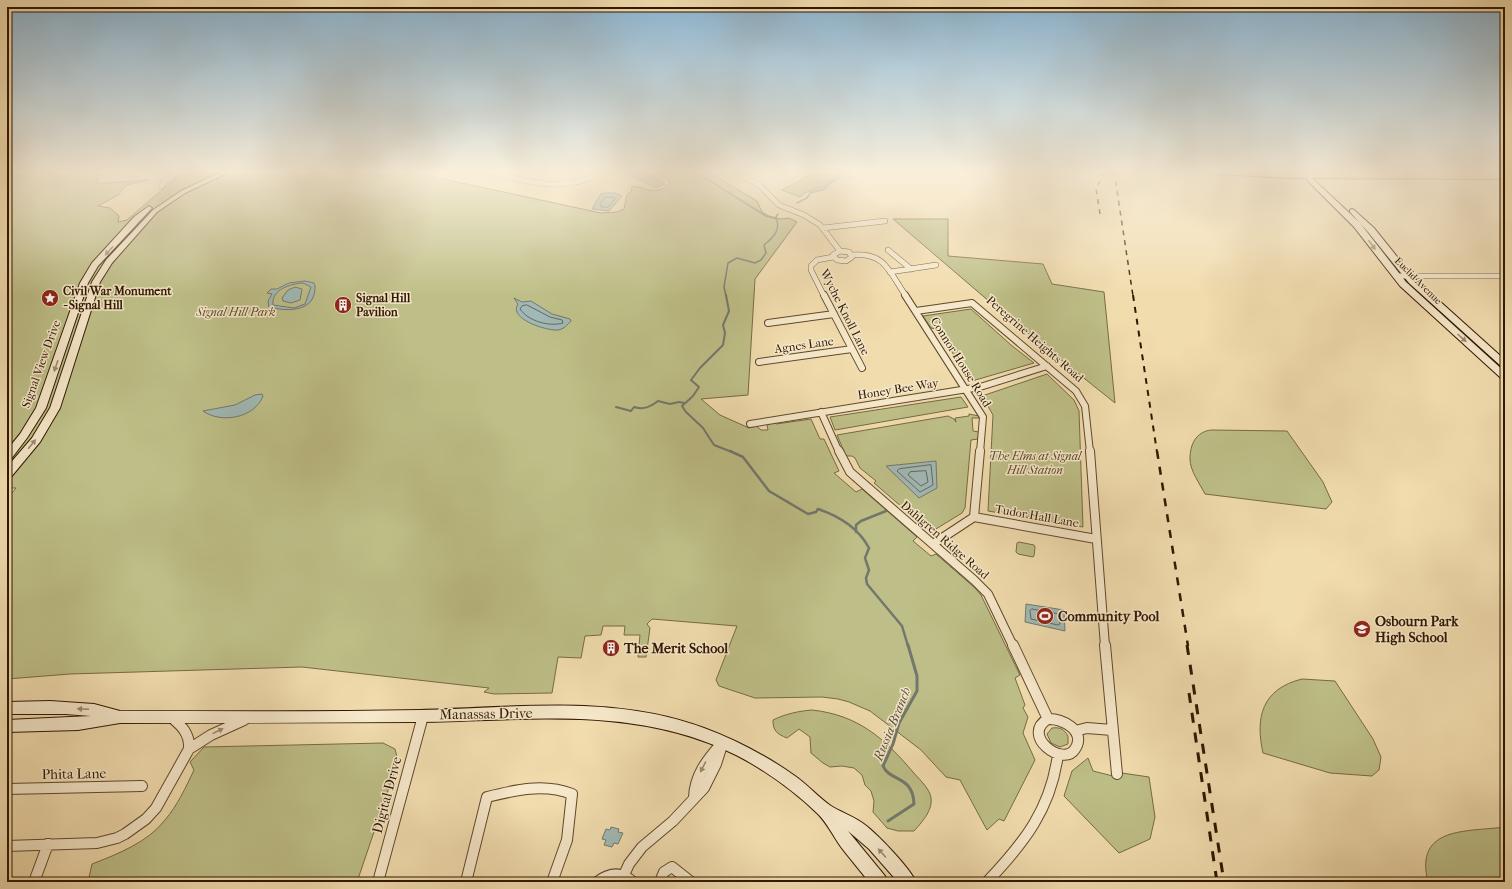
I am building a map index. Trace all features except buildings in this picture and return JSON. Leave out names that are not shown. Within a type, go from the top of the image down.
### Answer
[{"type":"main road","name":"Signal View Drive","points":[[7,457],[24,436],[41,408],[84,284],[92,270],[145,212]]},
{"type":"main road","points":[[7,474],[36,440],[54,408],[96,282],[104,269],[146,220],[155,212]]},
{"type":"main road","name":"Euclid Avenue","points":[[1344,212],[1357,225],[1396,276],[1505,377]]},
{"type":"main road","name":"Euclid Avenue","points":[[1354,212],[1365,222],[1406,276],[1505,365]]},
{"type":"main road","name":"Manassas Drive","points":[[7,708],[81,709],[107,711],[120,717]]},
{"type":"main road","name":"Manassas Drive","points":[[7,726],[100,722],[120,717],[423,716],[576,712],[601,712],[632,715],[659,720],[686,728],[723,742],[761,762],[790,781],[825,811],[848,844],[879,882]]},
{"type":"main road","name":"Manassas Drive","points":[[825,811],[840,818],[862,832],[908,882]]},
{"type":"street","points":[[796,212],[824,228],[840,251]]},
{"type":"street","points":[[824,228],[884,220]]},
{"type":"street","points":[[888,250],[911,269]]},
{"type":"street","points":[[840,251],[852,255],[851,259],[843,261],[837,260],[833,257],[835,253],[840,251]]},
{"type":"street","name":"Connor House Road","points":[[852,255],[867,255],[879,258],[916,311],[979,410],[983,420],[974,517]]},
{"type":"street","name":"Wyche Knoll Lane","points":[[833,257],[817,260],[810,267],[862,368]]},
{"type":"street","points":[[890,272],[936,266]]},
{"type":"street","points":[[1396,276],[1505,276]]},
{"type":"street","name":"Peregrine Heights Road","points":[[916,311],[972,302],[1076,391],[1086,406],[1112,730],[1117,774]]},
{"type":"street","points":[[768,323],[834,314]]},
{"type":"street","name":"Agnes Lane","points":[[759,362],[852,349]]},
{"type":"street","name":"Honey Bee Way","points":[[750,424],[980,388],[1047,366]]},
{"type":"street","name":"Dahlgren Ridge Road","points":[[821,412],[848,470],[988,594],[1048,719]]},
{"type":"street","points":[[933,544],[974,517]]},
{"type":"street","name":"Tudor Hall Lane","points":[[974,517],[1096,539]]},
{"type":"street","name":"Digital Drive","points":[[378,882],[423,716]]},
{"type":"street","points":[[7,846],[97,843],[117,838],[135,828],[156,808],[189,749],[190,742],[188,736],[184,729],[171,717]]},
{"type":"street","points":[[189,749],[211,735],[250,717]]},
{"type":"street","points":[[1048,719],[1056,719],[1065,722],[1075,731],[1078,741],[1076,749],[1067,754],[1058,754],[1044,747],[1038,736],[1039,726],[1048,719]]},
{"type":"street","points":[[1075,731],[1087,728],[1112,730]]},
{"type":"street","points":[[624,875],[637,852],[681,813],[694,796],[704,788],[716,764],[723,742]]},
{"type":"street","points":[[987,882],[1020,845],[1040,815],[1051,788],[1058,754]]},
{"type":"street","name":"Phita Lane","points":[[7,789],[142,786]]},
{"type":"street","points":[[466,882],[487,797],[513,790],[544,788],[565,790],[572,794],[567,840],[552,882]]},
{"type":"street","points":[[34,882],[48,844]]},
{"type":"street","points":[[660,882],[660,879],[666,869],[672,867],[691,882]]},
{"type":"street","points":[[597,882],[611,874],[624,875],[633,882]]},
{"type":"green space","name":"Signal Hill Park","points":[[7,212],[115,212],[119,216],[118,222],[127,220],[136,212],[763,212],[769,216],[781,219],[789,218],[797,222],[755,279],[748,395],[701,399],[720,415],[749,428],[756,426],[761,430],[768,430],[767,425],[774,422],[776,424],[811,419],[820,439],[824,439],[839,471],[834,473],[856,492],[862,489],[917,537],[913,541],[931,556],[936,554],[975,588],[981,595],[1020,675],[1015,678],[1025,705],[1023,708],[1028,717],[1023,733],[1035,760],[1004,821],[999,819],[987,830],[960,780],[946,777],[921,750],[870,711],[838,699],[822,697],[755,698],[719,686],[716,680],[737,626],[652,619],[647,624],[650,628],[646,657],[638,657],[640,635],[624,635],[625,626],[603,626],[601,635],[585,636],[581,658],[558,657],[552,693],[494,694],[484,692],[489,688],[302,667],[70,674],[7,679],[7,499],[16,488],[7,488]]},
{"type":"green space","points":[[893,219],[948,219],[948,256],[1043,264],[1052,284],[1104,292],[1115,403],[1004,314]]},
{"type":"green space","points":[[971,309],[1011,345],[1034,363],[972,381],[936,329],[931,328],[923,316]]},
{"type":"green space","name":"The Elms at Signal Hill Station","points":[[1047,374],[1074,400],[1079,411],[1083,527],[988,511],[993,415],[982,396]]},
{"type":"green space","points":[[961,397],[968,407],[835,430],[830,417]]},
{"type":"green space","points":[[969,414],[979,416],[979,418],[972,418],[973,431],[979,432],[978,439],[971,440],[965,508],[962,513],[931,532],[874,483],[876,481],[860,468],[855,458],[852,456],[846,456],[837,435],[948,416],[956,422],[955,418],[969,416]]},
{"type":"green space","points":[[1211,430],[1287,431],[1323,482],[1332,502],[1326,509],[1205,494],[1190,464],[1190,454],[1191,448],[1198,436],[1201,433]]},
{"type":"green space","points":[[1019,542],[1034,545],[1033,557],[1018,554],[1016,552],[1017,543]]},
{"type":"green space","points":[[1302,679],[1335,681],[1373,739],[1381,757],[1379,770],[1372,776],[1330,773],[1263,753],[1260,728],[1264,706],[1270,697],[1278,690]]},
{"type":"green space","points":[[812,710],[843,717],[869,730],[891,749],[922,782],[930,794],[931,804],[927,814],[914,831],[898,831],[887,828],[873,812],[874,801],[871,791],[865,785],[862,775],[854,768],[842,766],[830,767],[811,753],[810,737],[799,729],[787,738],[778,733],[774,727],[773,720],[792,713]]},
{"type":"green space","points":[[1052,728],[1060,728],[1065,732],[1068,736],[1068,744],[1060,747],[1051,743],[1047,734]]},
{"type":"green space","points":[[383,743],[395,749],[398,761],[357,882],[88,882],[92,864],[112,856],[141,841],[158,828],[165,820],[177,803],[194,770],[190,762],[204,747]]},
{"type":"green space","points":[[1088,758],[1093,771],[1117,777],[1122,773],[1149,777],[1155,817],[1150,839],[1119,853],[1064,796],[1072,771]]},
{"type":"green space","points":[[1505,827],[1505,882],[1428,882],[1426,864],[1429,850],[1436,841],[1447,835],[1460,832]]},
{"type":"water","points":[[305,281],[314,283],[314,295],[311,301],[300,308],[276,309],[269,307],[268,301],[272,294],[267,293],[271,289],[277,289],[289,283]],"holes":[[[303,283],[311,287],[305,304],[294,308],[273,305],[275,295],[283,288]]]},
{"type":"water","points":[[295,287],[302,289],[300,300],[291,303],[283,301],[282,298],[288,290]]},
{"type":"water","points":[[514,298],[522,302],[531,301],[552,314],[570,319],[571,321],[564,328],[558,330],[553,330],[530,323],[518,315],[516,309],[518,304]]},
{"type":"water","points":[[262,394],[263,396],[259,403],[253,409],[237,417],[219,417],[210,415],[203,411],[235,405],[255,395]]},
{"type":"water","points":[[936,461],[937,488],[919,498],[886,466]]},
{"type":"water","name":"Community Pool","points":[[1026,604],[1064,610],[1065,631],[1025,622]]},
{"type":"water","points":[[611,827],[619,829],[618,832],[623,833],[618,844],[614,843],[612,847],[604,845],[606,840],[602,839],[606,829],[610,830]]},
{"type":"waterway","points":[[760,212],[776,219]]},
{"type":"waterway","name":"Russia Branch","points":[[776,219],[778,214]]},
{"type":"waterway","name":"Russia Branch","points":[[726,296],[724,287],[728,263],[737,258],[755,263],[761,260],[766,253],[764,245],[776,233],[778,226],[776,219]]},
{"type":"waterway","name":"Russia Branch","points":[[726,295],[729,311],[723,325],[725,333],[723,345],[700,368],[691,380],[699,387],[693,396],[682,406],[686,412],[703,428],[714,445],[732,452]]},
{"type":"waterway","points":[[616,407],[631,411],[634,407],[647,407],[658,401],[670,404],[679,402],[684,403]]},
{"type":"waterway","name":"Russia Branch","points":[[730,451],[743,457],[769,491],[808,514],[816,512],[818,509],[833,515],[841,519],[856,531]]},
{"type":"waterway","points":[[856,531],[856,525],[861,521],[886,511]]},
{"type":"waterway","name":"Russia Branch","points":[[856,531],[869,548],[865,558],[869,570],[866,578],[867,584],[902,626],[908,646]]},
{"type":"waterway","name":"Russia Branch","points":[[888,821],[914,804],[913,795],[906,783],[891,775],[883,766],[893,744],[899,723],[917,691],[917,676],[908,645]]},
{"type":"railway","points":[[1120,212],[1133,296]]},
{"type":"railway","points":[[1133,295],[1157,452]]},
{"type":"railway","points":[[1157,451],[1188,646]]},
{"type":"railway","points":[[1187,645],[1224,882]]},
{"type":"railway","points":[[1189,693],[1217,882]]},
{"type":"place","name":"Civil War Monument - Signal Hill","points":[[50,298]]},
{"type":"place","name":"Signal Hill Pavilion","points":[[343,305]]},
{"type":"place","name":"Community Pool","points":[[1045,616]]},
{"type":"place","name":"Osbourn Park High School","points":[[1362,629]]},
{"type":"place","name":"The Merit School","points":[[611,648]]}]
